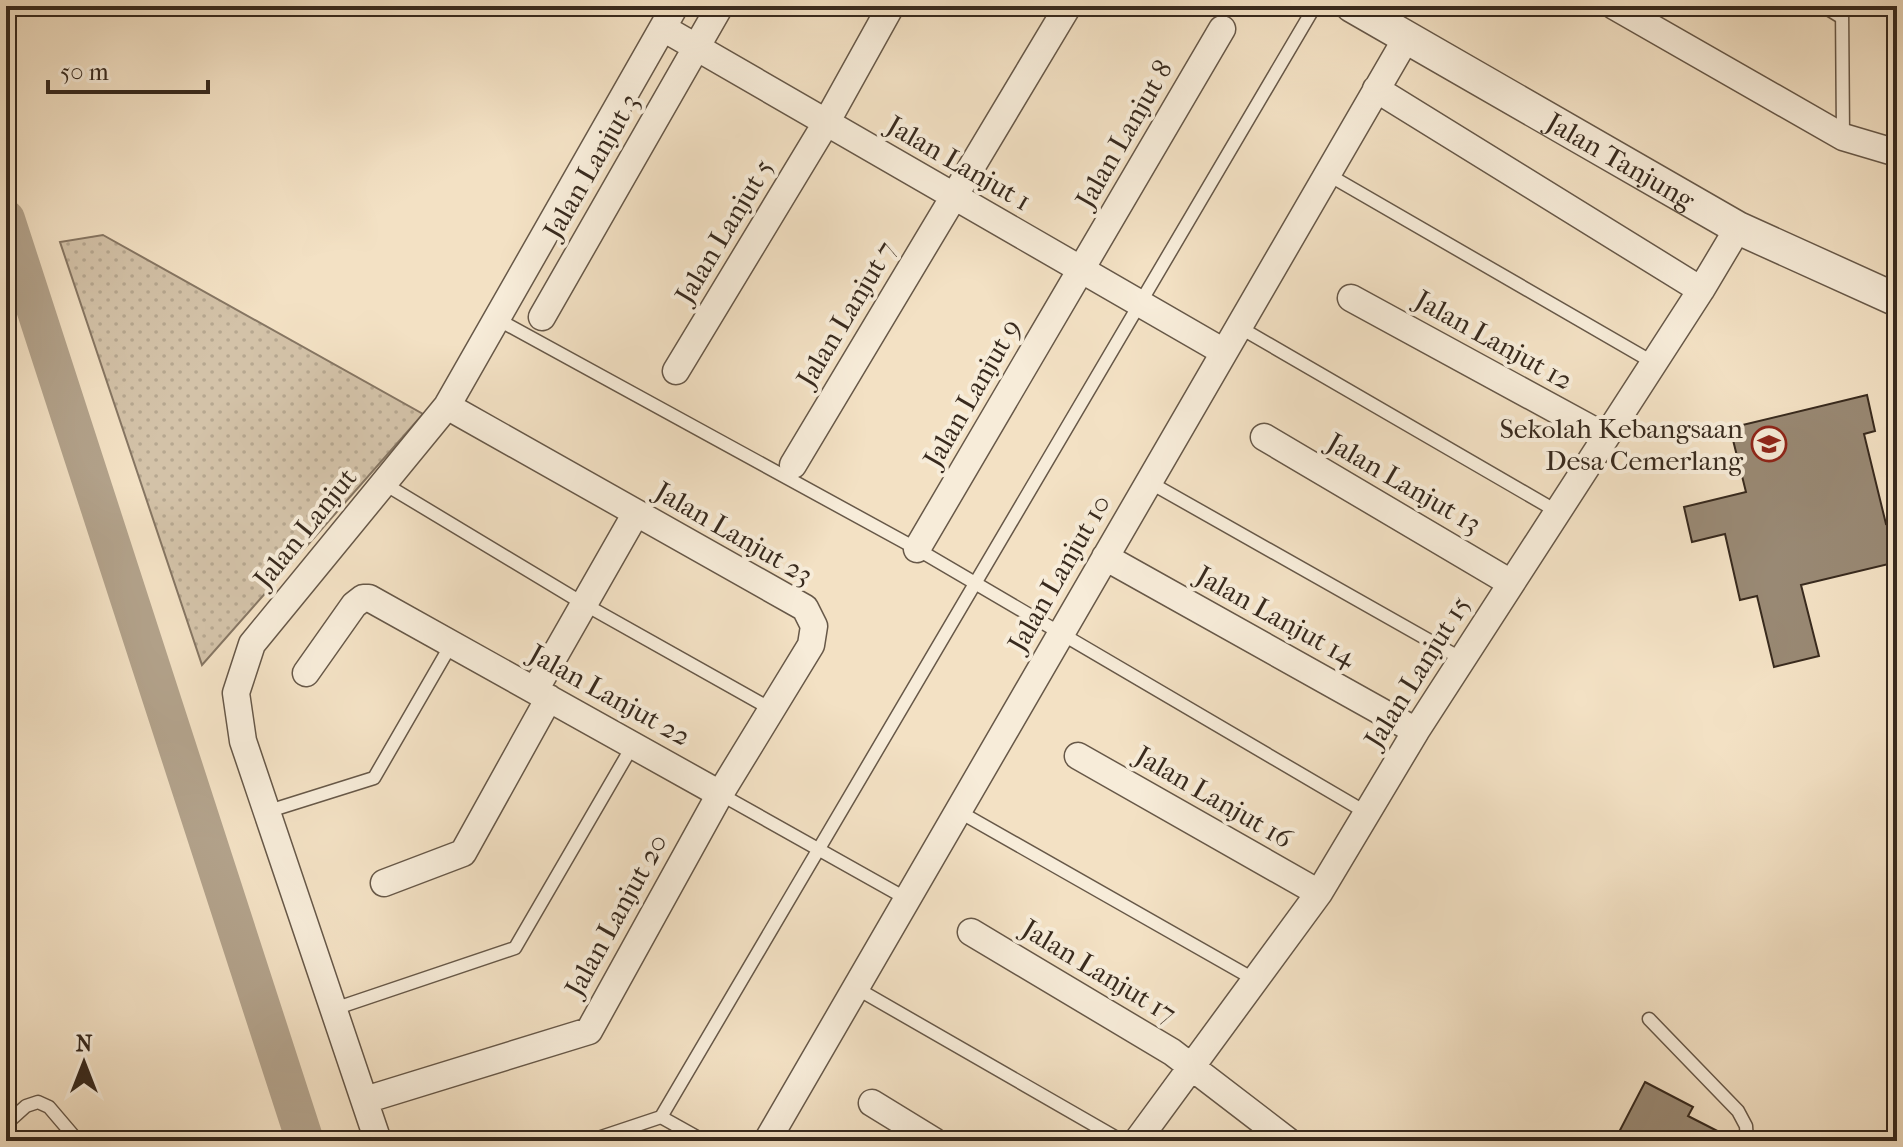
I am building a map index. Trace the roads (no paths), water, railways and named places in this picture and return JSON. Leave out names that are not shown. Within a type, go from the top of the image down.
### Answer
[{"type":"street","name":"Jalan Lanjut 3","points":[[542,317],[720,6]]},
{"type":"street","name":"Jalan Lanjut 5","points":[[676,371],[826,123],[891,6]]},
{"type":"street","name":"Jalan Lanjut 7","points":[[793,465],[1068,6]]},
{"type":"street","name":"Jalan Tanjung","points":[[1352,6],[1738,228],[1897,300]]},
{"type":"street","points":[[1614,6],[1843,137],[1897,153]]},
{"type":"street","name":"Jalan Lanjut 1","points":[[669,17],[696,48],[1224,352]]},
{"type":"street","name":"Jalan Lanjut","points":[[378,1141],[243,741],[236,693],[252,644],[447,406],[669,17]]},
{"type":"street","name":"Jalan Lanjut 8","points":[[1082,270],[1222,29]]},
{"type":"street","name":"Jalan Lanjut 10","points":[[767,1141],[1407,37]]},
{"type":"street","points":[[1376,89],[1701,290]]},
{"type":"street","name":"Jalan Lanjut 15","points":[[1137,1141],[1319,893],[1416,731],[1738,228]]},
{"type":"street","name":"Jalan Lanjut 9","points":[[917,549],[1082,270]]},
{"type":"street","name":"Jalan Lanjut 12","points":[[1351,298],[1606,437]]},
{"type":"street","name":"Jalan Lanjut 23","points":[[447,406],[805,608],[814,626],[811,645],[720,794]]},
{"type":"street","name":"Jalan Lanjut 13","points":[[1264,437],[1511,583]]},
{"type":"street","points":[[384,883],[463,853],[584,604],[636,513]]},
{"type":"street","name":"Jalan Lanjut 14","points":[[1105,557],[1416,731]]},
{"type":"street","name":"Jalan Lanjut 22","points":[[306,673],[354,605],[363,598],[375,600],[720,794]]},
{"type":"street","name":"Jalan Lanjut 16","points":[[1078,756],[1319,893]]},
{"type":"street","name":"Jalan Lanjut 20","points":[[365,1100],[589,1031],[720,794]]},
{"type":"street","name":"Jalan Lanjut 17","points":[[971,932],[1172,1052],[1288,1141]]},
{"type":"street","points":[[872,1103],[934,1141]]},
{"type":"lane","points":[[589,1141],[661,1117],[1315,6]]},
{"type":"lane","points":[[1823,6],[1842,11],[1843,137]]},
{"type":"lane","points":[[1327,174],[1654,363]]},
{"type":"lane","points":[[497,319],[917,549],[1367,813]]},
{"type":"lane","points":[[1239,327],[1558,512]]},
{"type":"lane","points":[[1149,482],[1462,659]]},
{"type":"lane","points":[[383,483],[584,604],[771,709]]},
{"type":"lane","points":[[269,811],[374,778],[452,643]]},
{"type":"lane","points":[[334,1009],[515,948],[633,745]]},
{"type":"lane","name":"Jalan Lanjut 22","points":[[720,794],[907,899]]},
{"type":"lane","points":[[958,811],[1257,981]]},
{"type":"lane","points":[[856,988],[1122,1141]]},
{"type":"lane","points":[[1649,1019],[1738,1111],[1746,1126],[1747,1141]]},
{"type":"lane","points":[[6,1124],[26,1106],[38,1102],[49,1107],[78,1141]]},
{"type":"lane","points":[[661,1117],[704,1141]]},
{"type":"waterway","points":[[6,219],[305,1141]]},
{"type":"place","name":"Sekolah Kebangsaan Desa Cemerlang","points":[[1769,444]]}]
